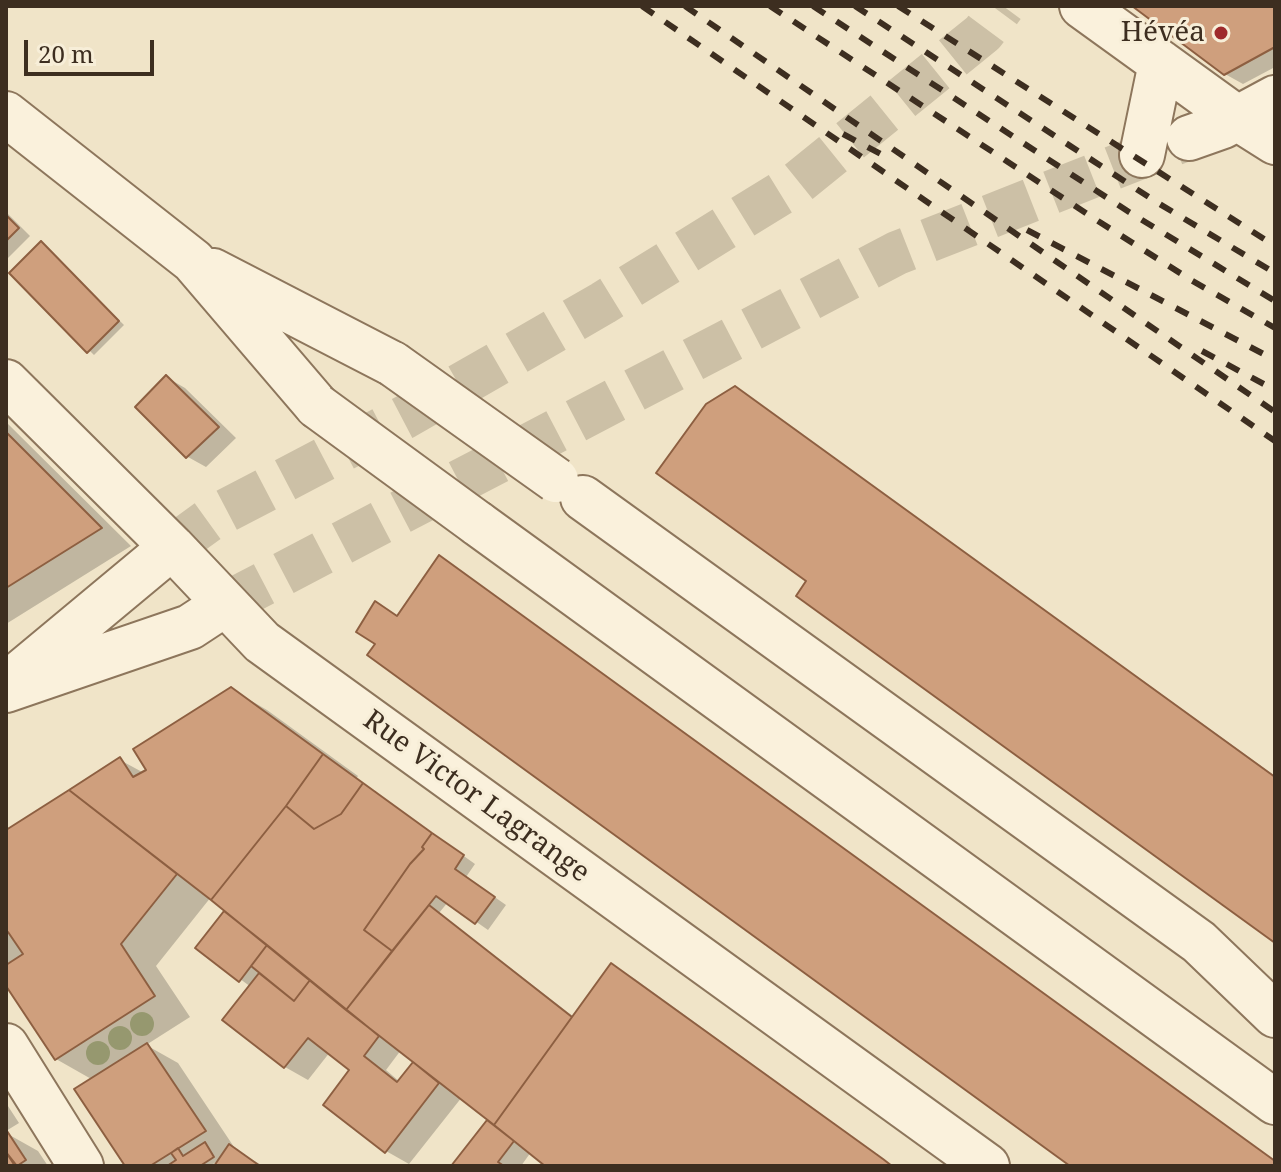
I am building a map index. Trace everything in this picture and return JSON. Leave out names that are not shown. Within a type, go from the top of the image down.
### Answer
[{"type":"street","points":[[1082,6],[1275,142]]},
{"type":"street","points":[[1142,155],[1161,63]]},
{"type":"street","points":[[1189,138],[1275,98]]},
{"type":"street","points":[[6,114],[193,261],[393,364],[570,489],[1199,942],[1275,1015]]},
{"type":"street","points":[[193,261],[317,406],[1275,1102]]},
{"type":"street","name":"Rue Victor Lagrange","points":[[6,382],[269,647],[987,1166]]},
{"type":"street","points":[[6,687],[172,547]]},
{"type":"street","points":[[6,687],[190,627],[225,604]]},
{"type":"street","points":[[6,1046],[81,1166]]},
{"type":"building","name":"Hévéa","points":[[1132,6],[1275,6],[1275,47],[1224,75]]},
{"type":"building","points":[[6,215],[19,228],[6,241]]},
{"type":"building","points":[[41,241],[119,321],[87,353],[9,273]]},
{"type":"building","points":[[166,375],[219,427],[186,458],[135,407]]},
{"type":"building","points":[[735,386],[1275,777],[1275,943],[796,596],[806,581],[656,473],[706,404]]},
{"type":"building","points":[[6,432],[102,528],[6,588]]},
{"type":"building","points":[[439,555],[1275,1161],[1275,1166],[1070,1166],[367,655],[375,644],[356,632],[375,601],[397,616]]},
{"type":"building","points":[[231,687],[323,754],[211,900],[69,790],[120,757],[133,777],[146,770],[133,749]]},
{"type":"building","points":[[323,754],[363,783],[341,814],[314,829],[286,806]]},
{"type":"building","points":[[363,783],[432,833],[422,847],[424,849],[364,930],[392,951],[346,1010],[211,900],[286,806],[314,829],[341,814]]},
{"type":"building","points":[[69,790],[177,874],[121,944],[155,996],[55,1060],[6,986],[6,965],[23,954],[6,933],[6,830]]},
{"type":"building","points":[[432,833],[464,855],[455,869],[495,897],[475,924],[436,896],[392,951],[364,930],[424,849],[422,847]]},
{"type":"building","points":[[429,905],[572,1017],[494,1125],[346,1010]]},
{"type":"building","points":[[224,911],[267,945],[239,982],[195,948]]},
{"type":"building","points":[[267,945],[310,980],[294,1001],[251,966]]},
{"type":"building","points":[[611,963],[892,1166],[545,1166],[494,1125]]},
{"type":"building","points":[[259,973],[294,1001],[310,980],[379,1036],[364,1056],[397,1082],[413,1062],[439,1083],[385,1153],[323,1105],[349,1070],[308,1038],[284,1068],[222,1020]]},
{"type":"building","points":[[147,1043],[206,1131],[150,1166],[125,1166],[74,1089]]},
{"type":"building","points":[[487,1120],[514,1141],[498,1162],[504,1166],[451,1166]]},
{"type":"building","points":[[7,1131],[26,1160],[17,1166],[6,1152]]},
{"type":"building","points":[[205,1142],[214,1157],[200,1166],[167,1166],[176,1160],[171,1153],[178,1148],[183,1156]]},
{"type":"building","points":[[229,1144],[260,1166],[214,1166]]},
{"type":"building","points":[[6,1152],[15,1166],[6,1166]]},
{"type":"tunnel","points":[[172,547],[212,518],[405,417],[603,303],[796,184],[983,33],[1003,6]]},
{"type":"tunnel","points":[[225,604],[897,253],[1189,138]]},
{"type":"railway","points":[[642,6],[1275,441]]},
{"type":"railway","points":[[685,6],[1275,412]]},
{"type":"railway","points":[[770,6],[1098,221],[1275,328]]},
{"type":"railway","points":[[813,6],[1129,212],[1275,301]]},
{"type":"railway","points":[[855,6],[1158,203],[1275,273]]},
{"type":"railway","points":[[898,6],[1275,246]]},
{"type":"railway","points":[[843,134],[892,160]]},
{"type":"railway","points":[[1027,230],[1275,360]]},
{"type":"railway","points":[[1202,351],[1275,390]]},
{"type":"place","name":"Hévéa","points":[[1221,33]]}]
